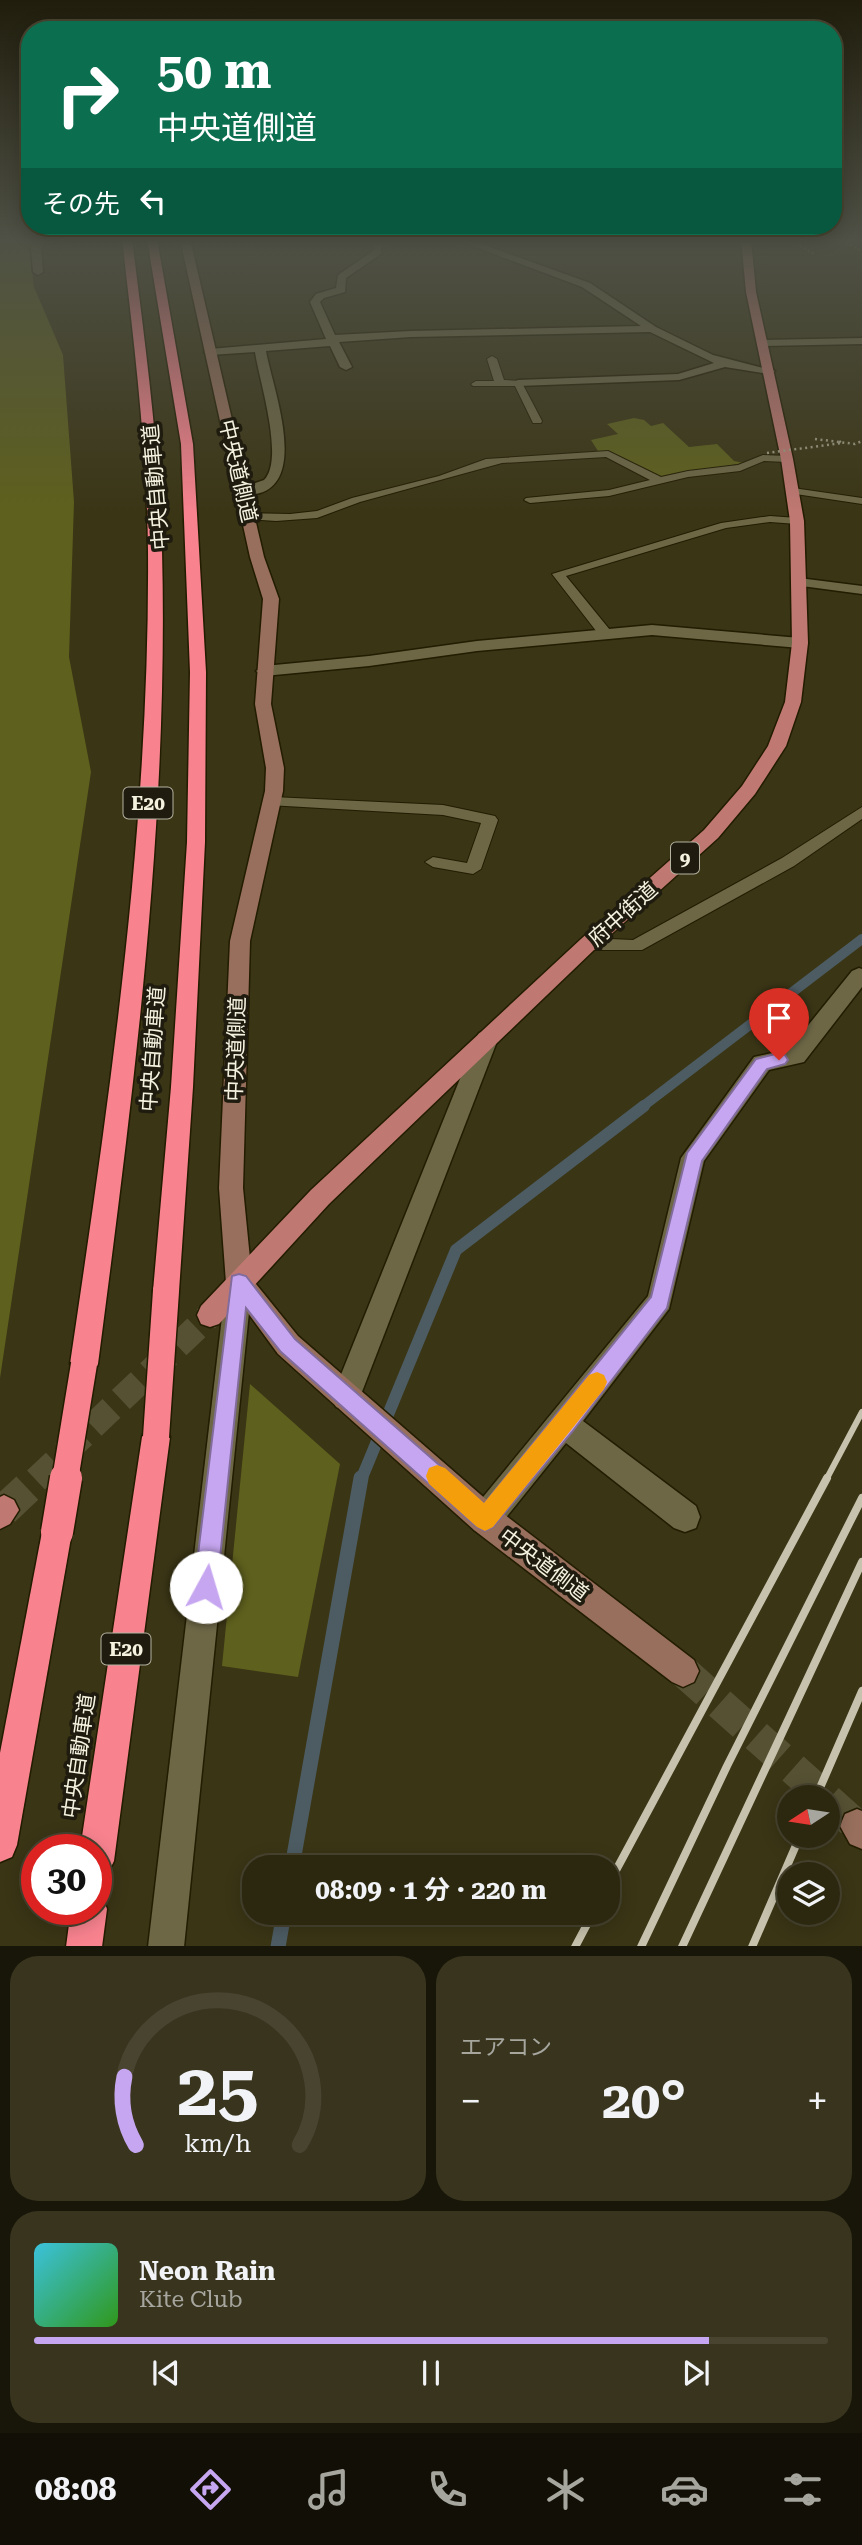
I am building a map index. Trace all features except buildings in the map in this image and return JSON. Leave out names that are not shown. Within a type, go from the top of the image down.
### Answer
[{"type":"highway","name":"中央自動車道","points":[[0,1845],[84,1364],[122,1092],[145,847],[155,676],[155,551],[151,447],[137,330]]},
{"type":"highway","name":"中央自動車道","points":[[100,1834],[156,1437],[197,842],[198,673],[187,444],[168,330]]},
{"type":"highway","points":[[84,1946],[87,1925]]},
{"type":"main road","name":"府中街道","points":[[210,1315],[320,1197],[588,944],[711,834],[749,790],[777,746],[793,702],[800,643],[797,520],[760,330]]},
{"type":"street","name":"中央道側道","points":[[205,330],[257,557],[271,599],[263,705],[275,768],[273,802],[240,941],[231,1188],[239,1283],[288,1346],[485,1520],[683,1671]]},
{"type":"street","points":[[325,330],[340,351],[345,367]]},
{"type":"street","points":[[210,352],[408,333],[584,333],[652,330],[726,364]]},
{"type":"street","points":[[518,383],[679,377],[744,356],[766,357],[862,341]]},
{"type":"street","points":[[243,492],[256,491],[277,473],[279,446],[260,348]]},
{"type":"street","points":[[799,582],[862,590]]},
{"type":"street","points":[[264,671],[652,630],[800,643]]},
{"type":"street","points":[[485,1520],[660,1301],[693,1158],[762,1063],[796,1056],[859,976],[862,977]]},
{"type":"street","points":[[346,1397],[487,1039]]},
{"type":"street","points":[[166,1946],[239,1283]]},
{"type":"street","points":[[564,1424],[685,1517]]},
{"type":"lane","points":[[492,359],[500,383]]},
{"type":"lane","points":[[476,384],[518,383],[537,421]]},
{"type":"lane","points":[[248,516],[310,517],[343,508],[356,500],[443,478],[486,462],[502,460],[608,454],[658,480]]},
{"type":"lane","points":[[530,500],[609,493],[658,480],[740,468],[763,458],[787,459]]},
{"type":"lane","points":[[793,491],[862,500]]},
{"type":"lane","points":[[605,633],[558,574],[725,525],[770,519],[797,520]]},
{"type":"lane","points":[[273,802],[443,810],[490,820],[473,869],[433,862]]},
{"type":"lane","points":[[588,944],[636,946],[788,862],[862,812]]},
{"type":"path","points":[[814,439],[855,444],[862,441]]},
{"type":"path","points":[[767,453],[842,443],[839,441]]},
{"type":"shaded area","points":[[0,330],[52,330],[63,355],[74,502],[69,657],[91,772],[0,1378]]},
{"type":"shaded area","points":[[634,418],[644,420],[651,426],[663,423],[689,447],[717,444],[734,461],[744,463],[659,477],[624,458],[598,451],[591,440],[618,434],[607,424]]},
{"type":"shaded area","points":[[250,1384],[340,1464],[298,1677],[222,1666]]},
{"type":"waterway","points":[[642,1107],[862,939]]},
{"type":"waterway","points":[[361,1480],[456,1250],[644,1106]]},
{"type":"waterway","points":[[294,1855],[361,1478]]},
{"type":"waterway","points":[[278,1946],[282,1925]]},
{"type":"tunnel","points":[[36,1480],[210,1315]]},
{"type":"tunnel","points":[[4,1510],[38,1478]]},
{"type":"tunnel","points":[[683,1671],[811,1785]]},
{"type":"tunnel","points":[[840,1811],[857,1826]]},
{"type":"railway","points":[[826,1480],[862,1412]]},
{"type":"railway","points":[[620,1863],[827,1478]]},
{"type":"railway","points":[[641,1946],[727,1766],[862,1498]]},
{"type":"railway","points":[[682,1946],[862,1562]]},
{"type":"railway","points":[[821,1785],[862,1691]]},
{"type":"railway","points":[[752,1946],[795,1848]]},
{"type":"railway","points":[[576,1946],[587,1925]]},
{"type":"slow traffic","points":[[437,1476],[485,1520],[597,1382]]},
{"type":"route","points":[[206,1587],[239,1283],[288,1346],[485,1520],[660,1301],[693,1158],[762,1063],[779,1060]]}]
